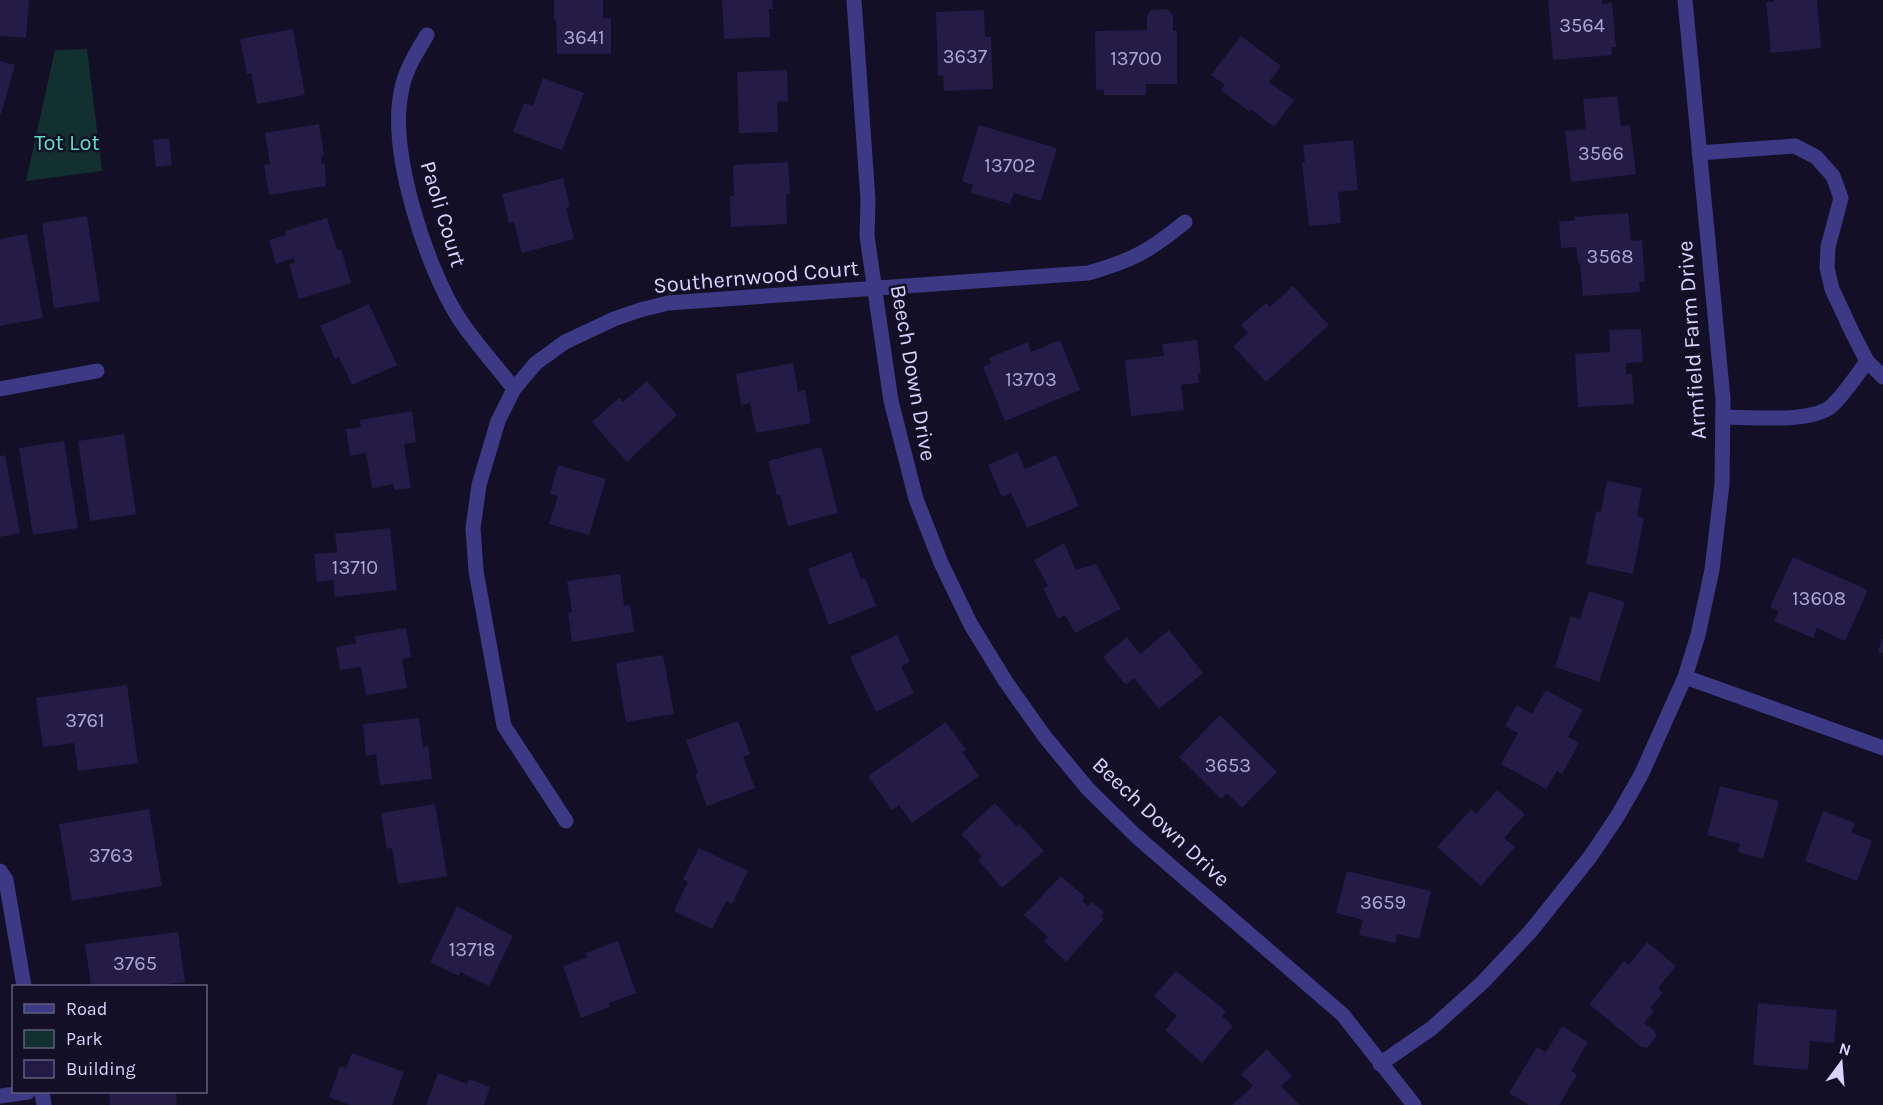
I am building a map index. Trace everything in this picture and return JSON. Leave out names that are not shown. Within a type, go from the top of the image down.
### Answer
[{"type":"street","name":"Beech Down Drive","points":[[854,0],[868,200],[867,236],[891,401],[916,500],[941,563],[971,625],[1006,682],[1045,737],[1088,789],[1136,836],[1343,1015],[1414,1105]]},
{"type":"street","name":"Armfield Farm Drive","points":[[1380,1064],[1432,1028],[1483,982],[1561,896],[1617,817],[1641,775],[1684,677],[1698,635],[1712,570],[1722,484],[1723,399],[1685,0]]},
{"type":"street","name":"Paoli Court","points":[[427,35],[411,61],[400,93],[399,125],[415,214],[432,268],[458,317],[514,389]]},
{"type":"street","points":[[1700,153],[1795,146],[1816,157],[1833,176],[1841,198],[1828,247],[1827,268],[1832,290],[1868,362],[1883,377]]},
{"type":"street","name":"Southernwood Court","points":[[566,821],[504,726],[476,571],[473,528],[479,485],[498,421],[514,389],[536,363],[565,342],[640,310],[668,303],[1088,273],[1123,264],[1158,244],[1185,222]]},
{"type":"street","points":[[1723,417],[1817,415],[1831,407],[1868,362]]},
{"type":"street","points":[[0,389],[97,371]]},
{"type":"street","points":[[1684,677],[1883,748]]},
{"type":"street","points":[[0,871],[6,880],[24,985]]},
{"type":"street","points":[[0,1096],[21,1093]]},
{"type":"green space","name":"Tot Lot","points":[[87,49],[102,171],[26,181],[55,50]]},
{"type":"building","points":[[0,0],[29,0],[26,38],[0,36]]},
{"type":"building","points":[[554,0],[603,0],[603,18],[611,18],[611,54],[557,54]]},
{"type":"building","points":[[722,0],[772,0],[773,9],[769,9],[770,37],[724,39]]},
{"type":"building","points":[[1548,0],[1602,0],[1602,4],[1612,3],[1616,47],[1611,47],[1612,55],[1553,60]]},
{"type":"building","points":[[1774,0],[1817,0],[1821,48],[1771,53],[1766,2],[1774,2]]},
{"type":"building","points":[[1167,9],[1173,15],[1173,31],[1177,31],[1177,84],[1146,84],[1146,95],[1104,95],[1104,90],[1096,90],[1095,31],[1147,30],[1147,16],[1151,10]]},
{"type":"building","points":[[984,10],[985,37],[991,37],[993,89],[944,91],[943,75],[938,76],[936,12]]},
{"type":"building","points":[[293,29],[305,95],[257,104],[251,73],[247,74],[240,39]]},
{"type":"building","points":[[1241,36],[1281,66],[1269,82],[1294,100],[1274,127],[1221,90],[1225,85],[1211,75]]},
{"type":"building","points":[[0,61],[15,65],[1,114],[0,114]]},
{"type":"building","points":[[787,70],[788,101],[777,102],[778,132],[739,133],[737,72]]},
{"type":"building","points":[[543,78],[584,93],[562,150],[513,132],[524,103],[533,106]]},
{"type":"building","points":[[1617,96],[1621,126],[1630,125],[1636,174],[1571,182],[1565,131],[1586,129],[1583,99]]},
{"type":"building","points":[[319,124],[326,186],[269,195],[264,165],[270,164],[265,133]]},
{"type":"building","points":[[979,125],[1057,148],[1041,201],[1014,193],[1010,204],[971,193],[973,185],[962,181]]},
{"type":"building","points":[[169,138],[172,165],[156,167],[153,140]]},
{"type":"building","points":[[1353,140],[1358,190],[1338,192],[1341,223],[1309,226],[1302,162],[1305,162],[1303,145]]},
{"type":"building","points":[[788,162],[790,194],[786,194],[787,224],[731,227],[730,196],[734,196],[733,165]]},
{"type":"building","points":[[563,178],[570,207],[566,208],[574,239],[522,253],[514,222],[509,223],[502,194]]},
{"type":"building","points":[[1628,213],[1631,241],[1642,240],[1645,282],[1639,282],[1640,292],[1583,296],[1576,247],[1561,248],[1559,222],[1575,220],[1574,217]]},
{"type":"building","points":[[87,216],[100,301],[54,308],[42,223]]},
{"type":"building","points":[[327,218],[337,250],[341,249],[351,283],[299,299],[289,264],[295,262],[294,258],[276,264],[269,240],[286,235],[285,231]]},
{"type":"building","points":[[27,234],[43,318],[0,326],[0,239]]},
{"type":"building","points":[[1293,286],[1329,325],[1266,382],[1233,346],[1248,333],[1241,325],[1266,303],[1270,307]]},
{"type":"building","points":[[369,304],[397,365],[352,385],[339,357],[335,359],[320,326]]},
{"type":"building","points":[[1641,329],[1643,362],[1626,363],[1626,374],[1632,374],[1634,404],[1578,407],[1575,354],[1610,352],[1609,330]]},
{"type":"building","points":[[1060,340],[1080,390],[1005,421],[983,367],[991,363],[989,358],[1028,342],[1031,352]]},
{"type":"building","points":[[1197,340],[1201,373],[1198,373],[1199,383],[1181,385],[1184,410],[1131,416],[1125,360],[1164,356],[1162,344]]},
{"type":"building","points":[[793,363],[798,392],[805,390],[811,423],[756,433],[750,403],[741,405],[736,374]]},
{"type":"building","points":[[647,381],[677,415],[627,462],[592,422],[619,398],[623,402]]},
{"type":"building","points":[[412,411],[416,442],[404,444],[411,488],[394,490],[394,484],[372,488],[366,453],[350,456],[346,429],[361,427],[360,420]]},
{"type":"building","points":[[124,434],[136,514],[90,521],[78,441]]},
{"type":"building","points":[[64,441],[78,528],[33,535],[19,448]]},
{"type":"building","points":[[821,447],[838,513],[788,526],[768,461]]},
{"type":"building","points":[[1017,452],[1025,469],[1056,455],[1079,506],[1027,528],[1011,493],[1002,497],[988,465]]},
{"type":"building","points":[[5,455],[20,533],[0,537],[0,456]]},
{"type":"building","points":[[558,465],[606,479],[589,535],[549,524],[558,496],[550,494]]},
{"type":"building","points":[[1607,481],[1642,488],[1637,516],[1644,518],[1633,574],[1586,564],[1596,511],[1601,512]]},
{"type":"building","points":[[390,528],[397,590],[335,597],[333,580],[317,582],[314,554],[337,552],[335,534]]},
{"type":"building","points":[[1064,543],[1076,570],[1096,564],[1121,609],[1075,633],[1065,615],[1058,619],[1043,588],[1048,586],[1034,560]]},
{"type":"building","points":[[851,552],[861,579],[865,578],[876,606],[829,625],[808,569]]},
{"type":"building","points":[[1793,557],[1868,590],[1845,641],[1817,628],[1813,638],[1774,621],[1779,611],[1770,607]]},
{"type":"building","points":[[620,574],[624,606],[630,605],[634,632],[572,642],[568,613],[572,612],[567,581]]},
{"type":"building","points":[[1589,591],[1625,602],[1599,682],[1555,667],[1571,616],[1580,619]]},
{"type":"building","points":[[406,628],[411,657],[402,659],[407,688],[366,695],[361,667],[340,670],[336,647],[356,643],[355,636]]},
{"type":"building","points":[[1169,630],[1203,673],[1159,709],[1134,678],[1126,685],[1103,657],[1127,637],[1140,654]]},
{"type":"building","points":[[897,635],[910,662],[901,666],[914,693],[876,712],[850,657]]},
{"type":"building","points":[[1883,639],[1883,653],[1878,652]]},
{"type":"building","points":[[663,655],[674,714],[626,722],[616,663]]},
{"type":"building","points":[[127,685],[138,763],[78,771],[74,743],[43,747],[36,698]]},
{"type":"building","points":[[1546,690],[1583,710],[1568,737],[1579,743],[1562,774],[1557,771],[1546,789],[1501,764],[1518,733],[1505,726],[1517,705],[1532,714]]},
{"type":"building","points":[[1220,715],[1277,772],[1242,808],[1227,793],[1221,799],[1179,757]]},
{"type":"building","points":[[419,718],[423,747],[428,746],[432,779],[380,785],[376,754],[366,756],[363,724]]},
{"type":"building","points":[[738,721],[750,754],[743,757],[755,788],[707,806],[686,740]]},
{"type":"building","points":[[946,722],[966,750],[962,752],[979,776],[912,823],[899,805],[892,810],[868,776]]},
{"type":"building","points":[[1720,786],[1779,801],[1763,859],[1738,852],[1740,844],[1707,835]]},
{"type":"building","points":[[1497,790],[1525,814],[1504,838],[1515,847],[1481,886],[1437,847],[1471,809],[1476,814]]},
{"type":"building","points":[[995,803],[1044,851],[1002,888],[978,860],[982,857],[961,834]]},
{"type":"building","points":[[435,804],[447,876],[398,884],[392,848],[387,849],[381,813]]},
{"type":"building","points":[[149,809],[162,886],[72,901],[59,824]]},
{"type":"building","points":[[1823,811],[1855,823],[1851,832],[1872,841],[1857,881],[1805,861]]},
{"type":"building","points":[[699,848],[748,871],[732,904],[726,901],[712,929],[674,911],[688,882],[683,879]]},
{"type":"building","points":[[1347,871],[1431,891],[1419,939],[1397,934],[1395,943],[1359,935],[1363,920],[1336,913]]},
{"type":"building","points":[[1061,876],[1085,897],[1082,901],[1088,906],[1092,902],[1104,912],[1101,916],[1104,919],[1066,962],[1044,941],[1048,937],[1024,915]]},
{"type":"building","points":[[457,906],[513,936],[489,986],[460,972],[459,976],[430,962]]},
{"type":"building","points":[[178,932],[185,982],[160,985],[91,985],[85,944]]},
{"type":"building","points":[[618,941],[636,993],[609,1003],[610,1007],[581,1018],[563,966],[588,957],[586,953]]},
{"type":"building","points":[[1647,942],[1676,966],[1658,988],[1663,993],[1650,1008],[1654,1011],[1644,1023],[1655,1031],[1656,1037],[1647,1048],[1641,1047],[1589,1004],[1624,961],[1629,965]]},
{"type":"building","points":[[1176,971],[1226,1011],[1222,1016],[1233,1026],[1202,1063],[1165,1030],[1177,1016],[1154,996]]},
{"type":"building","points":[[1758,1003],[1837,1010],[1834,1043],[1810,1041],[1808,1070],[1753,1065]]},
{"type":"building","points":[[1562,1026],[1588,1042],[1571,1071],[1577,1075],[1559,1105],[1529,1105],[1509,1093],[1537,1047],[1546,1052]]},
{"type":"building","points":[[1267,1049],[1292,1076],[1281,1086],[1300,1105],[1232,1105],[1253,1086],[1241,1074]]},
{"type":"building","points":[[352,1053],[404,1072],[392,1105],[350,1105],[329,1097],[340,1066],[346,1069]]},
{"type":"building","points":[[438,1073],[467,1084],[469,1079],[490,1087],[484,1105],[426,1105]]},
{"type":"building","points":[[109,1093],[176,1093],[177,1105],[110,1105]]}]
